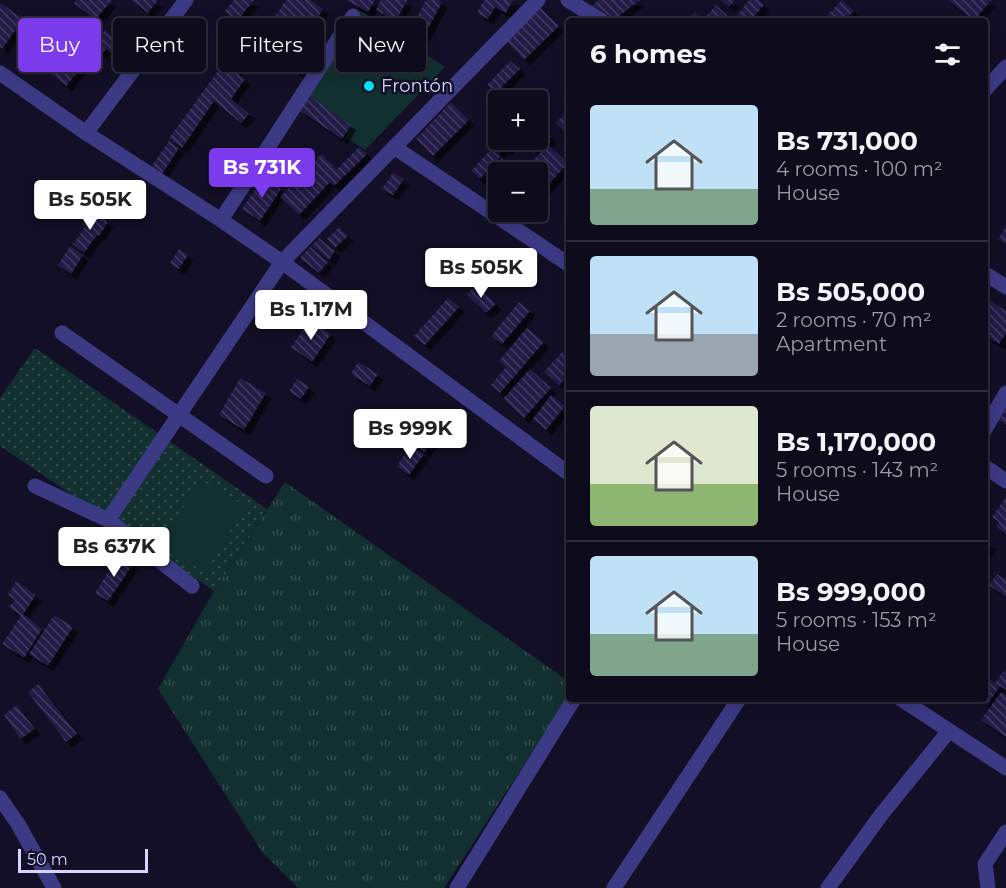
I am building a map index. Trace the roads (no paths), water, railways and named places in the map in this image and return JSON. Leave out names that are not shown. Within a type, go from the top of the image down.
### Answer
[{"type":"street","points":[[86,133],[186,0]]},
{"type":"street","points":[[108,520],[282,262],[538,0]]},
{"type":"street","points":[[568,0],[597,18]]},
{"type":"street","points":[[221,220],[352,16]]},
{"type":"street","points":[[988,87],[1006,67]]},
{"type":"street","points":[[0,73],[86,133],[282,262],[566,472]]},
{"type":"street","points":[[394,147],[566,263]]},
{"type":"street","points":[[988,276],[1006,287]]},
{"type":"street","points":[[62,333],[266,476]]},
{"type":"street","points":[[988,424],[1006,393]]},
{"type":"street","points":[[988,469],[1006,481]]},
{"type":"street","points":[[35,486],[108,520],[192,586]]},
{"type":"street","points":[[457,888],[572,702]]},
{"type":"street","points":[[614,888],[737,702]]},
{"type":"street","points":[[909,702],[1006,768]]},
{"type":"street","points":[[828,888],[881,815],[949,731]]},
{"type":"street","points":[[0,798],[18,824],[54,888]]},
{"type":"street","points":[[988,888],[985,864],[1006,832]]},
{"type":"place","name":"Frontón","points":[[369,86]]}]
